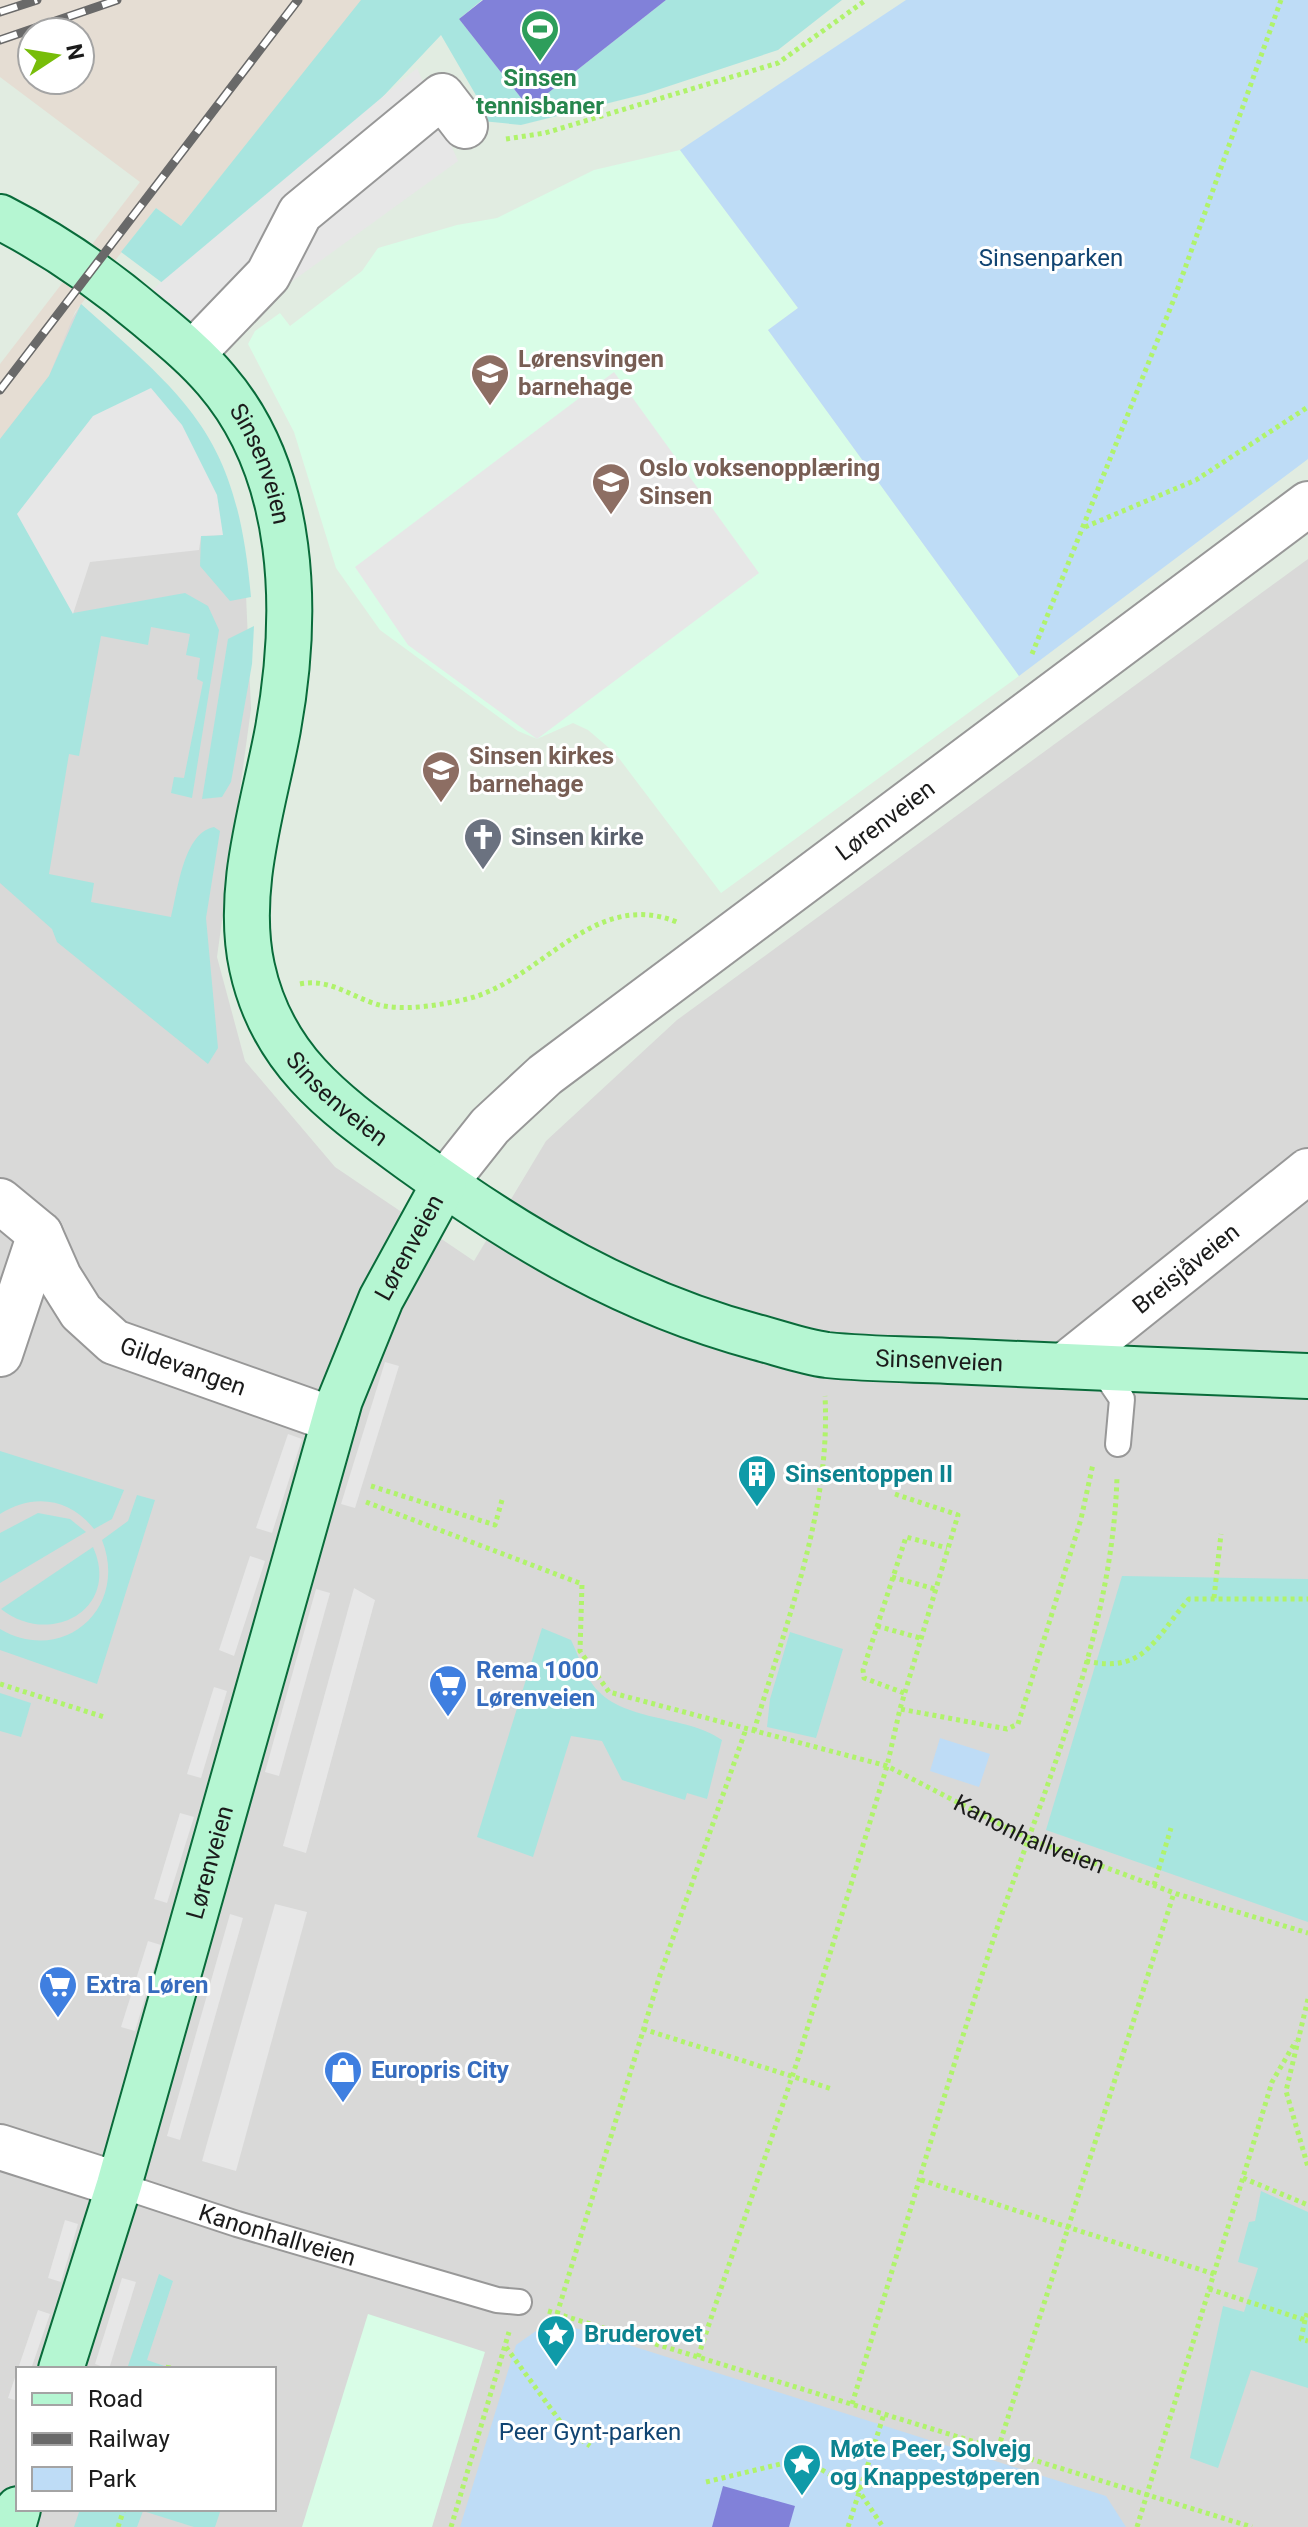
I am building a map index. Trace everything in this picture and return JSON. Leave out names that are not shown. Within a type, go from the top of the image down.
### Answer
[{"type":"street","points":[[192,354],[268,275],[300,213],[442,96],[465,126]]},
{"type":"street","name":"Sinsenveien","points":[[0,217],[101,279],[192,354],[232,401],[255,442],[269,477],[285,550],[290,594],[286,675],[251,868],[246,920],[252,967],[260,994],[281,1041],[310,1081],[444,1184],[520,1235],[591,1276],[700,1322],[824,1355],[1308,1376]]},
{"type":"street","name":"Lørenveien","points":[[62,2367],[119,2185],[334,1420],[373,1316],[444,1184],[490,1126],[519,1098],[706,954],[1308,504]]},
{"type":"street","name":"Breisjåveien","points":[[1082,1367],[1308,1171]]},
{"type":"street","name":"Gildevangen","points":[[0,1201],[40,1234],[59,1277],[81,1312],[114,1342],[334,1420]]},
{"type":"street","points":[[0,1354],[40,1234]]},
{"type":"street","name":"Kanonhallveien","points":[[0,2147],[119,2185]]},
{"type":"lane","points":[[1082,1367],[1122,1399],[1118,1444]]},
{"type":"lane","name":"Kanonhallveien","points":[[119,2185],[237,2224],[497,2300],[519,2302]]},
{"type":"path","points":[[465,126],[490,142],[545,133],[778,63],[866,0]]},
{"type":"path","points":[[1032,655],[1174,299],[1281,0]]},
{"type":"path","points":[[1085,527],[1196,480],[1308,407]]},
{"type":"path","points":[[296,985],[309,982],[334,986],[378,1005],[420,1006],[469,999],[506,982],[583,931],[631,915],[655,914],[677,922],[691,931],[706,954]]},
{"type":"path","points":[[754,1731],[815,1524],[827,1430],[824,1355]]},
{"type":"path","points":[[852,2404],[987,1959],[1086,1661],[1105,1582],[1113,1532],[1118,1444]]},
{"type":"path","points":[[900,1709],[1007,1729],[1018,1724],[1081,1519],[1095,1457]]},
{"type":"path","points":[[371,1486],[495,1525],[502,1500]]},
{"type":"path","points":[[698,2357],[798,2059],[887,1766],[904,1691],[958,1515],[895,1494]]},
{"type":"path","name":"Kanonhallveien","points":[[366,1502],[582,1584],[580,1651],[609,1692],[887,1766],[1029,1839],[1174,1893],[1308,1933]]},
{"type":"path","points":[[1214,1598],[1221,1534]]},
{"type":"path","points":[[904,1691],[863,1676],[877,1626],[906,1537],[947,1548]]},
{"type":"path","points":[[892,1577],[935,1589]]},
{"type":"path","points":[[1086,1661],[1111,1666],[1136,1660],[1189,1599],[1308,1599]]},
{"type":"path","points":[[877,1626],[920,1638]]},
{"type":"path","points":[[0,1684],[104,1717]]},
{"type":"path","points":[[557,2314],[660,1975],[746,1729]]},
{"type":"path","points":[[1154,1885],[1171,1828]]},
{"type":"path","points":[[998,2449],[1174,1893]]},
{"type":"path","points":[[1308,1999],[1286,2091],[1308,2167]]},
{"type":"path","points":[[643,2029],[832,2089]]},
{"type":"path","points":[[1137,2527],[1272,2082],[1296,2041]]},
{"type":"path","points":[[1243,2178],[1308,2205]]},
{"type":"path","points":[[921,2180],[1214,2274]]},
{"type":"path","points":[[1209,2289],[1305,2320]]},
{"type":"path","points":[[451,2527],[519,2302],[1252,2527]]},
{"type":"path","points":[[1308,2310],[1301,2339],[1308,2341]]},
{"type":"path","points":[[505,2346],[565,2428],[590,2446]]},
{"type":"path","points":[[848,2527],[884,2414]]},
{"type":"path","points":[[706,2482],[797,2460],[815,2466],[859,2491],[883,2527]]},
{"type":"shaded area","points":[[0,0],[364,0],[180,227],[156,208],[75,312],[49,376],[0,439],[0,364],[140,182],[25,96],[96,96],[96,16],[16,16],[16,89],[0,77]]},
{"type":"shaded area","points":[[361,0],[482,0],[459,19],[529,108],[666,0],[842,0],[778,50],[645,94],[521,125],[482,121],[474,113],[477,97],[441,35],[240,248],[192,305],[121,252],[156,208],[181,226]]},
{"type":"shaded area","name":"Sinsen tennisbaner","points":[[483,0],[666,0],[529,108],[459,19]]},
{"type":"shaded area","points":[[417,68],[458,161],[192,354],[134,305]]},
{"type":"shaded area","name":"Oslo voksenopplæring Sinsen","points":[[680,150],[798,308],[768,330],[1019,676],[721,893],[615,753],[588,730],[573,723],[537,739],[518,731],[380,630],[336,568],[294,432],[248,344],[255,331],[280,313],[290,326],[362,271],[378,248],[457,225],[497,218],[594,170]]},
{"type":"shaded area","points":[[81,304],[160,379],[245,572],[251,709],[217,957],[245,1061],[335,1167],[474,1261],[546,1141],[677,1020],[1308,559],[1308,2527],[0,2527],[0,439]]},
{"type":"shaded area","points":[[81,304],[153,370],[181,399],[203,429],[221,461],[234,499],[251,597],[230,601],[200,566],[201,536],[222,535],[93,416],[73,613],[185,593],[208,606],[219,630],[192,798],[171,793],[174,777],[184,778],[203,682],[197,679],[200,658],[186,655],[190,634],[151,627],[148,645],[101,636],[79,756],[69,754],[49,874],[94,883],[91,902],[171,917],[184,864],[195,840],[214,827],[220,831],[206,918],[218,1048],[208,1064],[57,942],[52,929],[0,883],[0,439],[49,376]]},
{"type":"shaded area","points":[[614,372],[759,573],[537,739],[408,645],[355,567]]},
{"type":"shaded area","points":[[151,388],[182,425],[217,495],[223,535],[201,536],[199,550],[90,562],[73,614],[17,514],[93,416]]},
{"type":"shaded area","points":[[254,626],[252,664],[231,782],[222,797],[202,799],[228,639]]},
{"type":"shaded area","points":[[385,1362],[399,1366],[355,1508],[341,1504]]},
{"type":"shaded area","points":[[288,1434],[302,1439],[272,1533],[256,1528]]},
{"type":"shaded area","points":[[0,1451],[124,1490],[112,1519],[94,1529],[62,1505],[38,1501],[13,1507],[0,1514]]},
{"type":"shaded area","points":[[137,1495],[155,1500],[97,1684],[0,1650],[0,1629],[24,1639],[46,1640],[67,1635],[85,1624],[98,1608],[106,1588],[108,1565],[102,1540],[128,1521]]},
{"type":"shaded area","points":[[38,1513],[70,1519],[86,1532],[0,1583],[0,1533]]},
{"type":"shaded area","points":[[93,1547],[99,1569],[97,1588],[89,1604],[76,1616],[59,1623],[40,1624],[20,1620],[1,1609]]},
{"type":"shaded area","points":[[250,1556],[265,1561],[234,1656],[219,1650]]},
{"type":"shaded area","points":[[1122,1576],[1308,1579],[1308,1922],[1046,1830]]},
{"type":"shaded area","points":[[354,1588],[375,1600],[306,1853],[283,1846]]},
{"type":"shaded area","points":[[316,1589],[330,1593],[279,1776],[265,1772]]},
{"type":"shaded area","points":[[542,1628],[571,1640],[589,1680],[605,1697],[636,1712],[690,1726],[722,1740],[707,1799],[687,1793],[685,1800],[622,1780],[602,1741],[571,1736],[533,1857],[477,1837]]},
{"type":"shaded area","points":[[790,1632],[843,1649],[816,1738],[767,1727],[770,1699]]},
{"type":"shaded area","points":[[214,1687],[227,1691],[201,1778],[187,1774]]},
{"type":"shaded area","points":[[0,1693],[31,1703],[21,1737],[0,1731]]},
{"type":"shaded area","points":[[180,1813],[194,1817],[167,1903],[154,1899]]},
{"type":"shaded area","points":[[275,1904],[307,1912],[236,2171],[202,2161]]},
{"type":"shaded area","points":[[230,1914],[243,1918],[180,2140],[167,2136]]},
{"type":"shaded area","points":[[148,1941],[161,1945],[135,2031],[121,2027]]},
{"type":"shaded area","points":[[1261,2191],[1308,2212],[1308,2388],[1251,2370],[1218,2468],[1190,2458],[1223,2306],[1244,2312],[1258,2268],[1238,2262],[1249,2222],[1255,2221]]},
{"type":"shaded area","points":[[65,2220],[78,2224],[61,2282],[48,2278]]},
{"type":"shaded area","points":[[159,2274],[173,2281],[147,2360],[167,2367],[128,2367]]},
{"type":"shaded area","points":[[122,2278],[136,2282],[110,2367],[95,2364]]},
{"type":"shaded area","points":[[38,2310],[50,2314],[32,2367],[19,2367]]},
{"type":"shaded area","points":[[368,2314],[485,2352],[432,2527],[302,2527]]},
{"type":"shaded area","points":[[16,2375],[16,2400],[8,2398]]},
{"type":"shaded area","points":[[723,2486],[795,2506],[789,2527],[712,2527]]},
{"type":"shaded area","points":[[79,2511],[143,2511],[137,2527],[74,2527]]},
{"type":"shaded area","points":[[143,2511],[220,2511],[215,2527],[194,2527]]},
{"type":"green space","name":"Sinsenparken","points":[[906,0],[1308,0],[1308,459],[1019,676],[768,330],[798,308],[680,150]]},
{"type":"green space","points":[[940,1738],[990,1754],[979,1787],[930,1771]]},
{"type":"green space","name":"Peer Gynt-parken","points":[[569,2326],[1106,2496],[1126,2527],[460,2527],[516,2345],[536,2331]]},
{"type":"railway","points":[[0,12],[37,0]]},
{"type":"railway","points":[[0,40],[117,0]]},
{"type":"railway","points":[[0,390],[298,0]]},
{"type":"place","name":"Sinsen tennisbaner","points":[[540,63]]},
{"type":"place","name":"Lørensvingen barnehage","points":[[490,407]]},
{"type":"place","name":"Oslo voksenopplæring Sinsen","points":[[611,516]]},
{"type":"place","name":"Sinsen kirkes barnehage","points":[[441,804]]},
{"type":"place","name":"Sinsen kirke","points":[[483,871]]},
{"type":"place","name":"Sinsentoppen II","points":[[757,1508]]},
{"type":"place","name":"Rema 1000 Lørenveien","points":[[448,1718]]},
{"type":"place","name":"Extra Løren","points":[[58,2019]]},
{"type":"place","name":"Europris City","points":[[343,2104]]},
{"type":"place","name":"Bruderovet","points":[[556,2368]]},
{"type":"place","name":"Møte Peer, Solvejg og Knappestøperen","points":[[802,2497]]}]
